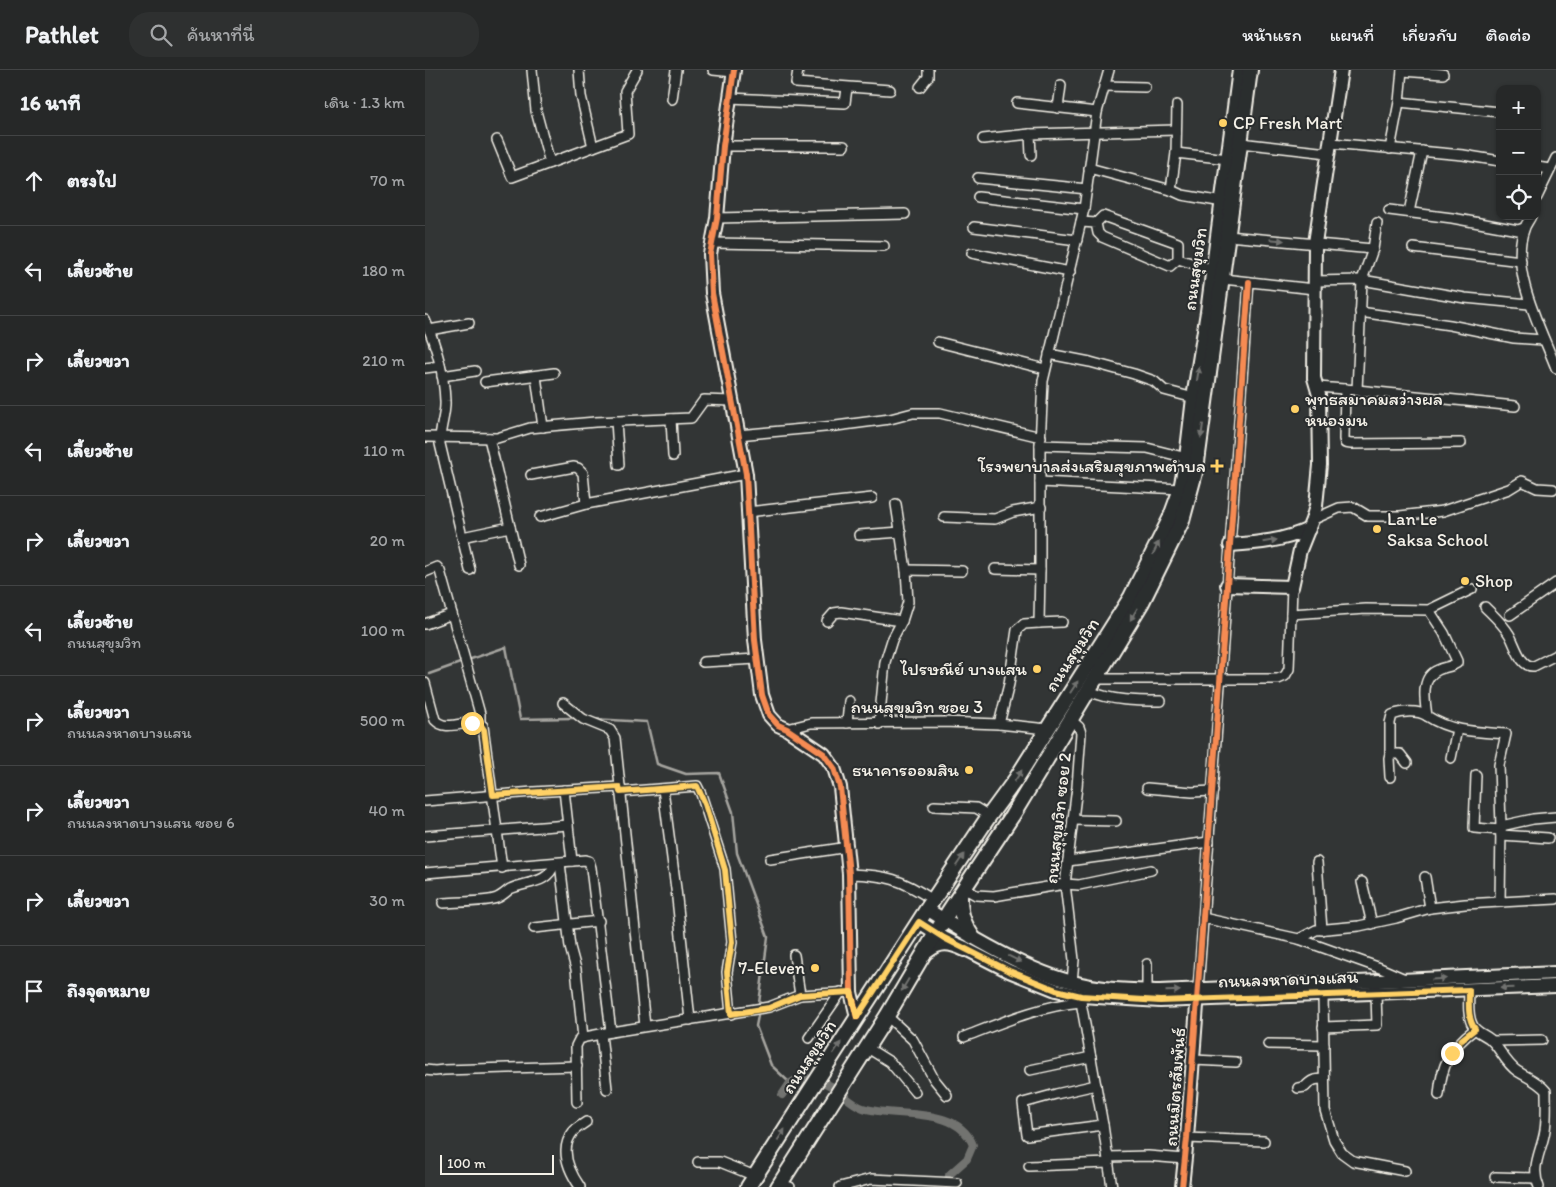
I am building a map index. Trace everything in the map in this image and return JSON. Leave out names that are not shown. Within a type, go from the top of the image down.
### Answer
[{"type":"main road","name":"ถนนสุขุมวิท","points":[[783,1186],[827,1109],[1089,691],[1141,602],[1185,512],[1196,469],[1218,275],[1227,159],[1240,70]]},
{"type":"main road","name":"ถนนสุขุมวิท","points":[[751,1181],[930,904],[1016,779],[1131,597],[1170,519],[1181,489],[1187,458],[1194,398],[1218,275],[1228,236],[1250,70]]},
{"type":"main road","points":[[962,893],[960,912],[962,919],[973,936]]},
{"type":"main road","points":[[924,954],[939,943],[946,942],[965,948]]},
{"type":"street","points":[[533,70],[536,111],[550,163]]},
{"type":"street","points":[[579,70],[581,96],[593,147]]},
{"type":"street","points":[[497,140],[511,177],[628,134],[625,91],[637,70]]},
{"type":"street","points":[[672,98],[676,70]]},
{"type":"street","points":[[713,70],[734,71],[723,146],[717,218],[709,267],[711,293],[746,474],[755,640],[762,696],[769,715],[778,725],[824,754],[834,768],[840,787],[848,847],[849,874],[846,992],[857,1017]]},
{"type":"street","points":[[798,70],[795,83],[890,90]]},
{"type":"street","points":[[920,87],[928,77],[928,70]]},
{"type":"street","points":[[1039,623],[1042,391],[1045,369],[1084,209],[1097,112],[1109,70]]},
{"type":"street","points":[[1096,679],[1278,679],[1285,676],[1289,668],[1292,586],[1300,550],[1316,506],[1320,465],[1318,387],[1314,378],[1315,243],[1341,70]]},
{"type":"street","points":[[1390,149],[1399,102],[1402,70],[1443,74]]},
{"type":"street","points":[[1058,108],[1061,85]]},
{"type":"street","points":[[1104,86],[1145,87]]},
{"type":"street","points":[[729,98],[845,103],[847,88]]},
{"type":"street","points":[[1399,102],[1496,112]]},
{"type":"street","points":[[1017,103],[1097,112]]},
{"type":"street","points":[[1171,190],[1177,105]]},
{"type":"street","points":[[983,139],[1030,134],[1176,130]]},
{"type":"street","points":[[1030,134],[1031,155]]},
{"type":"street","points":[[1240,143],[1390,149],[1496,161]]},
{"type":"street","points":[[723,146],[844,146]]},
{"type":"street","points":[[1409,212],[1422,152]]},
{"type":"street","points":[[1175,153],[1227,159]]},
{"type":"street","points":[[1541,188],[1556,158]]},
{"type":"street","points":[[1089,168],[1171,190],[1182,196],[1223,202]]},
{"type":"street","points":[[1541,168],[1550,169]]},
{"type":"street","points":[[978,178],[1087,189]]},
{"type":"street","points":[[978,197],[1084,209]]},
{"type":"street","points":[[1389,210],[1518,230],[1524,228]]},
{"type":"street","points":[[717,218],[905,214]]},
{"type":"street","points":[[1081,222],[1096,223],[1103,216],[1178,243],[1178,259],[1170,266],[1102,237],[1098,233],[1096,223]]},
{"type":"street","points":[[1529,220],[1521,239],[1521,261],[1529,304],[1556,368]]},
{"type":"street","points":[[1357,390],[1362,280],[1373,249],[1377,223]]},
{"type":"street","points":[[974,227],[1077,240]]},
{"type":"street","points":[[1228,236],[1373,249]]},
{"type":"street","points":[[712,243],[884,246]]},
{"type":"street","points":[[1413,248],[1521,261]]},
{"type":"street","points":[[971,253],[1070,272]]},
{"type":"street","points":[[1178,259],[1218,275],[1249,282],[1314,285],[1362,280],[1465,298],[1529,304]]},
{"type":"street","points":[[1197,995],[1249,282]]},
{"type":"street","points":[[1360,312],[1450,325],[1514,338],[1544,340]]},
{"type":"street","points":[[425,320],[441,371],[445,402],[439,437],[469,570]]},
{"type":"street","points":[[429,330],[469,323]]},
{"type":"street","points":[[938,342],[1045,369]]},
{"type":"street","points":[[1049,354],[1090,362],[1133,374],[1154,381],[1164,390],[1194,398]]},
{"type":"street","points":[[425,368],[441,371],[475,371]]},
{"type":"street","points":[[485,382],[554,373]]},
{"type":"street","points":[[536,376],[543,427]]},
{"type":"street","points":[[1318,387],[1515,406]]},
{"type":"street","points":[[1345,389],[1345,443],[1461,444]]},
{"type":"street","points":[[425,437],[497,438],[530,428],[616,421],[691,418],[704,400],[732,401]]},
{"type":"street","points":[[738,435],[836,426],[890,419],[913,413],[940,413],[1040,441],[1147,448],[1187,458]]},
{"type":"street","points":[[671,419],[673,456]]},
{"type":"street","points":[[616,421],[619,465]]},
{"type":"street","points":[[489,438],[519,566]]},
{"type":"street","points":[[531,475],[574,467],[579,468],[583,473],[586,504]]},
{"type":"street","points":[[540,517],[586,504],[746,474]]},
{"type":"street","points":[[1230,545],[1265,543],[1283,539],[1339,508],[1353,507],[1368,516],[1400,516],[1443,511],[1509,489],[1522,481],[1537,488],[1553,489]]},
{"type":"street","points":[[1040,482],[1181,489]]},
{"type":"street","points":[[747,512],[872,498]]},
{"type":"street","points":[[879,724],[885,662],[892,640],[903,621],[908,602],[906,570],[897,504]]},
{"type":"street","points":[[944,517],[995,519],[1013,512],[1041,507]]},
{"type":"street","points":[[462,537],[510,527]]},
{"type":"street","points":[[859,535],[901,532]]},
{"type":"street","points":[[425,572],[437,567],[440,571],[480,714],[480,724],[484,730],[502,868]]},
{"type":"street","points":[[995,569],[1040,570]]},
{"type":"street","points":[[906,570],[962,571]]},
{"type":"street","points":[[1510,615],[1556,583]]},
{"type":"street","points":[[1227,585],[1292,586]]},
{"type":"street","points":[[1291,614],[1366,610],[1429,610],[1473,589]]},
{"type":"street","points":[[1485,607],[1509,634],[1519,654],[1527,664],[1534,666],[1556,656]]},
{"type":"street","points":[[1427,716],[1424,696],[1427,678],[1435,671],[1457,664],[1444,633],[1429,610]]},
{"type":"street","points":[[827,621],[834,613],[841,612],[903,621]]},
{"type":"street","points":[[425,624],[452,614]]},
{"type":"street","points":[[999,724],[1009,684],[1017,630],[1024,624],[1062,622]]},
{"type":"street","points":[[703,662],[757,659]]},
{"type":"street","points":[[425,684],[435,720],[438,724],[447,726],[480,724]]},
{"type":"street","points":[[1089,691],[1119,700],[1161,701]]},
{"type":"street","points":[[847,723],[849,701]]},
{"type":"street","points":[[563,703],[583,719],[610,730],[615,738],[645,1026]]},
{"type":"street","points":[[1390,777],[1390,723],[1392,715],[1401,712],[1423,713],[1440,725],[1457,729],[1506,734],[1499,765],[1501,831],[1500,902]]},
{"type":"street","name":"ถนนสุขุมวิท ซอย 2","points":[[1071,720],[1079,727],[1081,734],[1065,884],[1074,960],[1072,982]]},
{"type":"street","name":"ถนนสุขุมวิท ซอย 3","points":[[787,729],[811,723],[879,724],[943,722],[1047,728]]},
{"type":"street","points":[[1451,758],[1457,729]]},
{"type":"street","points":[[1390,754],[1400,754],[1407,763]]},
{"type":"street","points":[[1476,775],[1474,828],[1547,838]]},
{"type":"street","points":[[425,801],[563,790],[663,789],[697,786],[705,804],[722,858],[732,942],[727,972],[731,1014]]},
{"type":"street","points":[[1147,788],[1192,792],[1213,791]]},
{"type":"street","points":[[663,789],[690,1020]]},
{"type":"street","points":[[563,790],[571,862]]},
{"type":"street","points":[[934,806],[976,808],[989,816]]},
{"type":"street","points":[[1501,831],[1533,819],[1556,817]]},
{"type":"street","points":[[1073,820],[1116,821]]},
{"type":"street","points":[[425,836],[568,825]]},
{"type":"street","points":[[1068,861],[1209,842]]},
{"type":"street","points":[[770,858],[848,847]]},
{"type":"street","points":[[425,873],[585,860],[590,864],[599,921],[611,1032]]},
{"type":"street","points":[[1317,862],[1321,930]]},
{"type":"street","points":[[443,903],[497,898],[510,890],[544,878],[557,863]]},
{"type":"street","points":[[557,863],[570,947],[576,969],[583,1038]]},
{"type":"street","points":[[962,893],[985,897],[1065,884],[1079,885],[1151,870]]},
{"type":"street","points":[[849,874],[890,877],[907,884],[930,904]]},
{"type":"street","points":[[1425,877],[1430,908]]},
{"type":"street","points":[[1362,882],[1372,924]]},
{"type":"street","points":[[1299,939],[1316,930],[1372,924],[1430,908],[1556,899]]},
{"type":"street","name":"ถนนลงหาดบางแสน","points":[[930,904],[944,920],[1013,958],[1047,974],[1091,986],[1197,995],[1323,996],[1556,986]]},
{"type":"street","points":[[1203,918],[1299,939],[1381,968],[1408,980]]},
{"type":"street","points":[[534,928],[599,921]]},
{"type":"street","name":"ถนนลงหาดบางแสน","points":[[919,922],[936,933],[1032,981],[1081,999],[1160,1001],[1197,995],[1408,980],[1556,973]]},
{"type":"street","points":[[794,955],[800,995]]},
{"type":"street","points":[[1147,964],[1147,991]]},
{"type":"street","points":[[1469,990],[1470,1018],[1475,1029],[1492,1041],[1501,1056],[1516,1070],[1539,1083],[1546,1091],[1545,1131],[1535,1171],[1535,1178],[1539,1187]]},
{"type":"street","points":[[577,1102],[577,1042],[583,1038],[645,1026],[769,1008],[800,995],[846,992]]},
{"type":"street","points":[[809,1038],[846,992]]},
{"type":"street","points":[[1323,1026],[1377,1025],[1376,994]]},
{"type":"street","name":"ถนนมิตรสัมพันธ์","points":[[1182,1187],[1197,995]]},
{"type":"street","points":[[1323,996],[1325,1110],[1334,1140],[1342,1153],[1353,1161],[1405,1171]]},
{"type":"street","points":[[964,1037],[1031,1012],[1081,999],[1112,1187]]},
{"type":"street","points":[[887,1016],[913,1040],[934,1079],[947,1095]]},
{"type":"street","points":[[1439,1095],[1443,1068],[1461,1040],[1475,1029]]},
{"type":"street","points":[[601,1034],[607,1089]]},
{"type":"street","points":[[1492,1041],[1542,1040]]},
{"type":"street","points":[[1267,1044],[1324,1045]]},
{"type":"street","points":[[866,1047],[891,1062],[915,1092]]},
{"type":"street","points":[[1030,1070],[1091,1057]]},
{"type":"street","points":[[1193,1060],[1236,1062]]},
{"type":"street","points":[[425,1070],[577,1066]]},
{"type":"street","points":[[1298,1088],[1305,1087],[1310,1081],[1324,1079]]},
{"type":"street","points":[[1096,1085],[1023,1103],[1027,1135],[1103,1124]]},
{"type":"street","points":[[580,1187],[568,1168],[568,1142],[573,1132],[586,1122]]},
{"type":"street","points":[[1187,1138],[1264,1141]]},
{"type":"street","points":[[1029,1166],[1148,1156],[1185,1159]]},
{"type":"street","points":[[698,1162],[720,1162],[751,1181]]},
{"type":"street","points":[[1495,1177],[1535,1178]]},
{"type":"street","points":[[840,1187],[871,1179],[940,1184],[957,1183]]},
{"type":"waterway","points":[[471,659],[506,647],[520,719],[573,718]]},
{"type":"waterway","points":[[429,674],[460,663]]},
{"type":"waterway","points":[[593,719],[647,722],[657,764],[686,774],[719,773],[733,812],[737,853],[768,937],[759,1003]]},
{"type":"waterway","points":[[758,1016],[756,1026],[771,1065],[790,1083]]},
{"type":"waterway","points":[[782,1095],[790,1083],[802,1077],[828,1084],[854,1104],[863,1108],[924,1115],[953,1123],[965,1132],[973,1145],[967,1159],[949,1175],[948,1187]]},
{"type":"cycle path","points":[[734,70],[723,146],[717,218],[710,254],[712,293],[746,474],[755,640],[762,695],[769,715],[778,725],[824,754],[834,768],[840,787],[849,874],[851,992],[857,1017]]},
{"type":"cycle path","points":[[1182,1187],[1249,282]]},
{"type":"place","name":"CP Fresh Mart","points":[[1223,123]]},
{"type":"place","name":"พุทธสมาคมสว่างผล หนองมน","points":[[1295,409]]},
{"type":"place","name":"โรงพยาบาลส่งเสริมสุขภาพตำบล","points":[[1217,466]]},
{"type":"place","name":"Lan Le Saksa School","points":[[1377,529]]},
{"type":"place","name":"Shop","points":[[1465,581]]},
{"type":"place","name":"ไปรษณีย์ บางแสน","points":[[1037,669]]},
{"type":"place","name":"ธนาคารออมสิน","points":[[969,770]]},
{"type":"place","name":"7-Eleven","points":[[815,968]]},
{"type":"route","points":[[472,723],[483,726],[493,795],[619,787],[620,792],[697,786],[705,804],[725,870],[732,942],[727,965],[731,1014],[769,1008],[800,995],[851,992],[857,1017],[919,922],[944,938],[1009,971],[1056,990],[1081,996],[1160,1001],[1469,990],[1470,1018],[1475,1029],[1461,1040],[1452,1053]]}]
